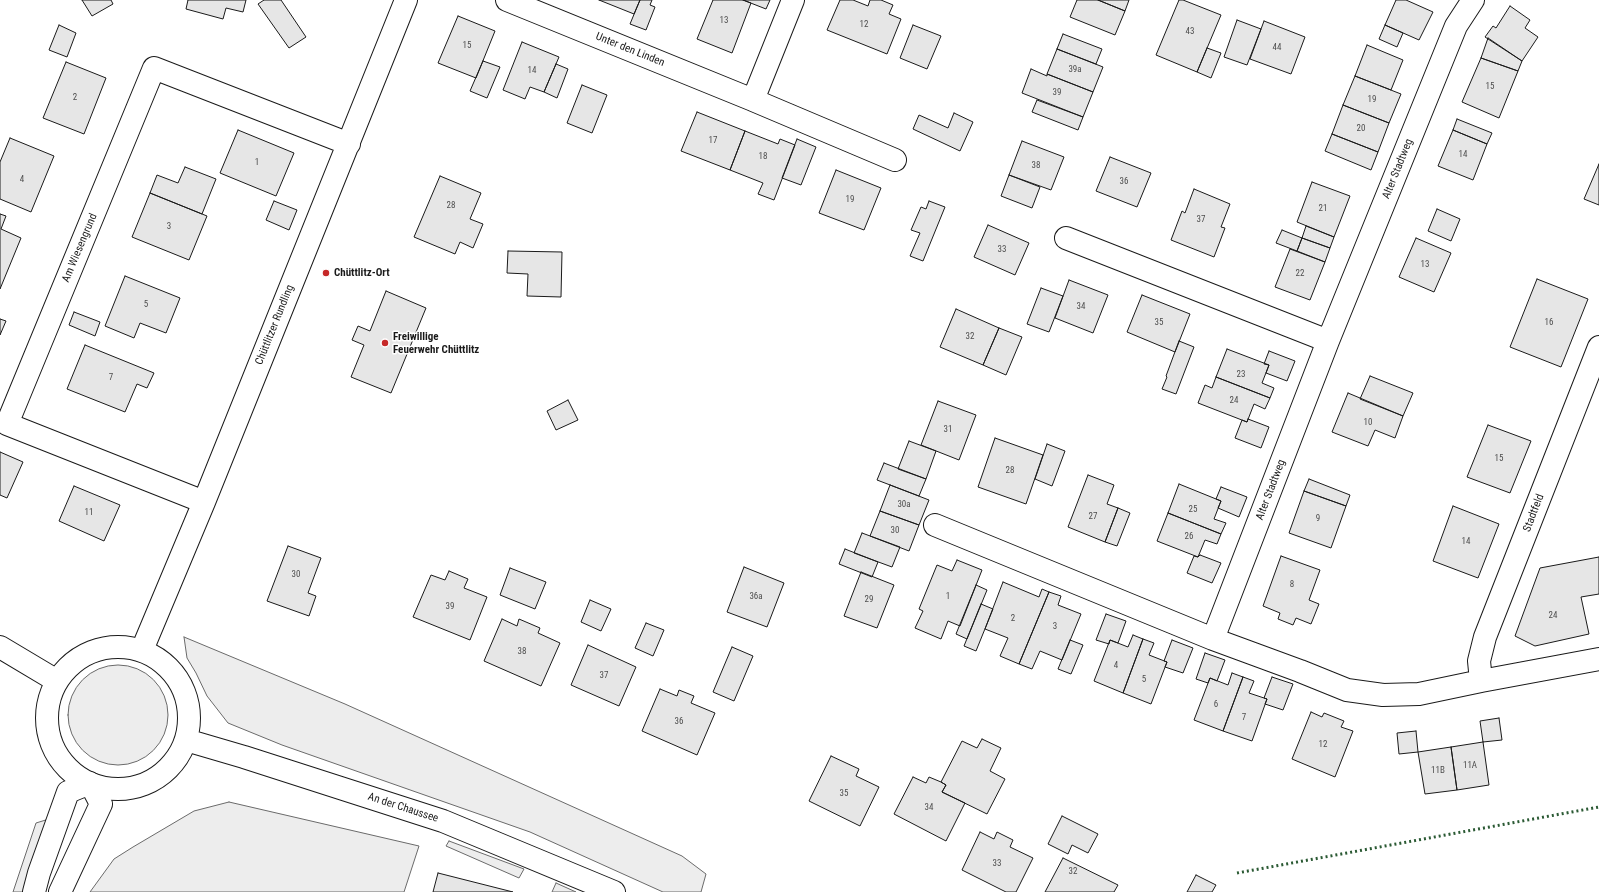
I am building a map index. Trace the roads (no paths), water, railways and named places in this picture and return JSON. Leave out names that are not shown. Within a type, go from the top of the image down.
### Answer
[{"type":"street","name":"Chüttlitzer Rundling","points":[[142,650],[204,502],[406,0]]},
{"type":"street","name":"Unter den Linden","points":[[507,0],[896,160]]},
{"type":"street","points":[[753,100],[793,0]]},
{"type":"street","name":"Alter Stadtweg","points":[[1213,639],[1328,341],[1456,26],[1473,0]]},
{"type":"street","name":"Am Wiesengrund","points":[[204,502],[7,424],[154,68],[349,144]]},
{"type":"street","points":[[1066,238],[1328,341]]},
{"type":"street","name":"Stadtfeld","points":[[1481,681],[1479,661],[1485,637],[1599,347]]},
{"type":"street","points":[[935,525],[1213,639],[1347,690],[1383,695],[1419,694],[1481,681],[1599,660]]},
{"type":"street","points":[[117,646],[142,650],[156,657],[170,669],[181,684],[188,702],[189,720],[186,740],[178,756],[166,771],[149,782],[131,788],[111,788],[90,783],[66,766],[56,754],[50,739],[47,723],[47,707],[51,692],[57,681],[74,661],[94,651],[117,646]]},
{"type":"street","points":[[0,647],[57,681]]},
{"type":"street","name":"An der Chaussee","points":[[186,740],[244,757],[443,821],[614,892]]},
{"type":"street","points":[[34,892],[39,873],[68,792],[90,783]]},
{"type":"street","points":[[60,892],[102,804],[90,783]]},
{"type":"place","name":"Chüttlitz-Ort","points":[[326,273]]},
{"type":"place","name":"Freiwillige Feuerwehr Chüttlitz","points":[[385,343]]}]
